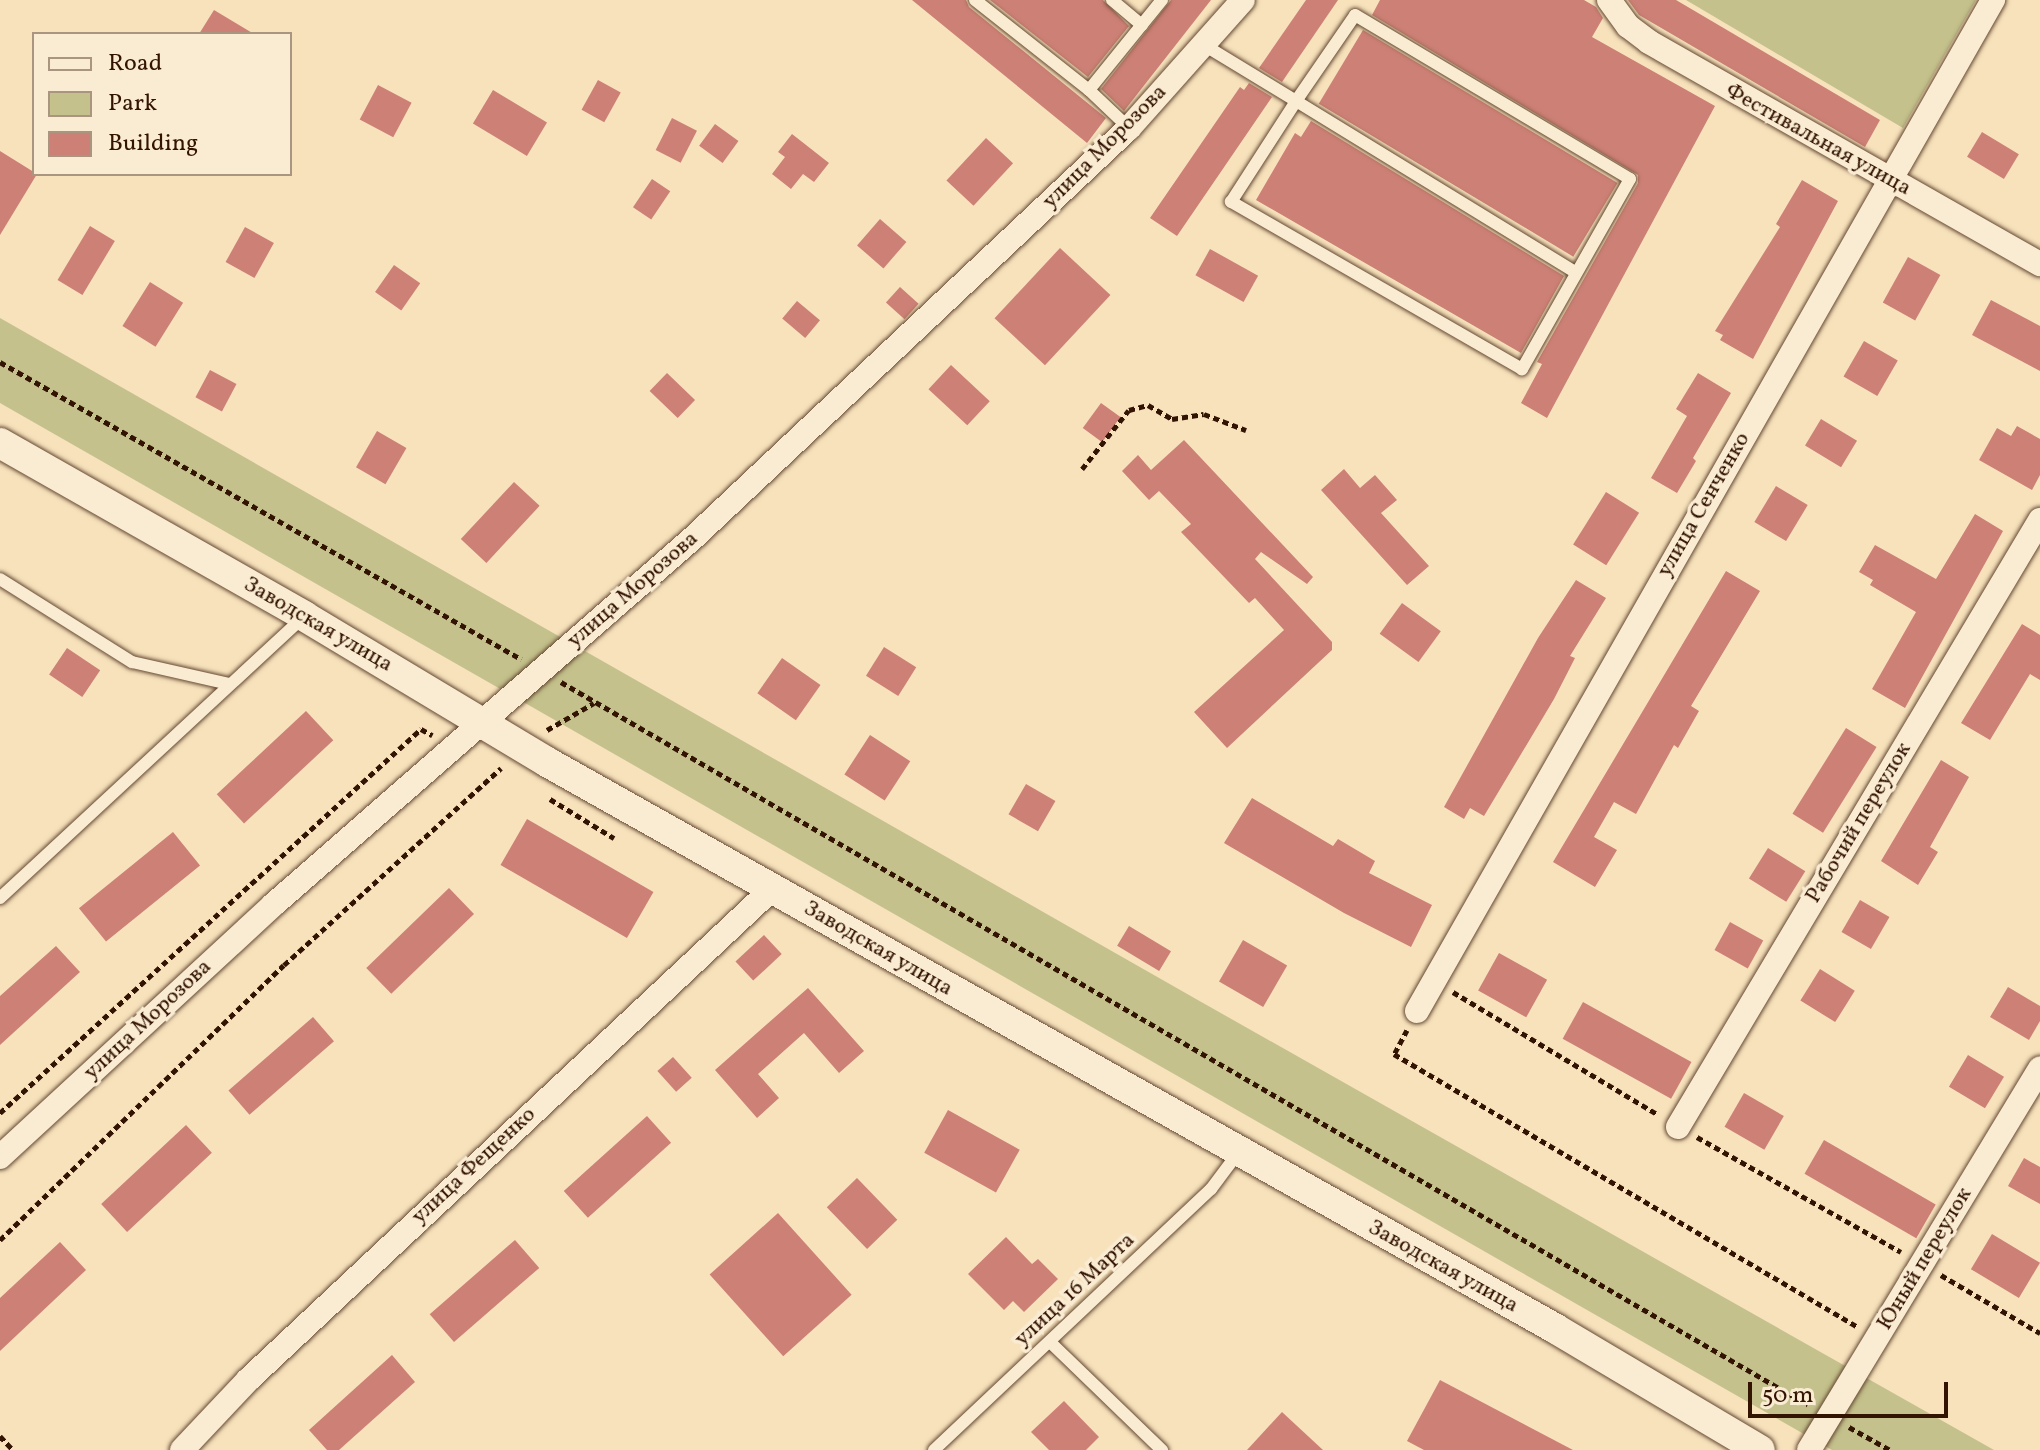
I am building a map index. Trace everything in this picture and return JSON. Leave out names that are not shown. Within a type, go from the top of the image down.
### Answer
[{"type":"street","name":"улица Морозова","points":[[0,1157],[273,905],[693,538],[1129,128],[1243,0]]},
{"type":"street","name":"Фестивальная улица","points":[[1609,0],[1628,26],[1649,42],[2040,264]]},
{"type":"street","name":"улица Сенченко","points":[[1417,1011],[1993,0]]},
{"type":"street","name":"Заводская улица","points":[[0,443],[304,616],[547,762],[1556,1329],[1760,1450]]},
{"type":"street","name":"Рабочий переулок","points":[[1678,1127],[2040,520]]},
{"type":"street","name":"улица Фещенко","points":[[182,1450],[259,1369],[772,889]]},
{"type":"street","name":"Юный переулок","points":[[1809,1450],[2040,1068]]},
{"type":"lane","points":[[975,0],[1089,90],[1129,128]]},
{"type":"lane","points":[[1112,0],[1142,25]]},
{"type":"lane","points":[[1089,90],[1162,0]]},
{"type":"lane","points":[[1355,15],[1630,179],[1522,369],[1231,202],[1296,101],[1355,15]]},
{"type":"lane","points":[[1204,45],[1575,272]]},
{"type":"lane","points":[[0,579],[132,662],[229,684]]},
{"type":"lane","points":[[0,898],[304,616]]},
{"type":"lane","name":"улица 16 Марта","points":[[934,1450],[1211,1189],[1238,1153]]},
{"type":"lane","points":[[1050,1342],[1162,1450]]},
{"type":"path","points":[[0,362],[541,670],[1890,1450]]},
{"type":"path","points":[[1082,469],[1129,410],[1148,405],[1172,419],[1204,414],[1246,430]]},
{"type":"path","points":[[537,736],[594,703]]},
{"type":"path","points":[[0,1240],[284,965],[498,768],[508,767]]},
{"type":"path","points":[[498,768],[511,776]]},
{"type":"path","points":[[537,791],[614,838]]},
{"type":"path","points":[[1435,981],[1678,1127],[2040,1333]]},
{"type":"path","points":[[1417,1011],[1394,1054],[1877,1339]]},
{"type":"path","points":[[0,1436],[13,1450]]},
{"type":"green space","points":[[1686,0],[1976,0],[1903,128]]},
{"type":"green space","points":[[0,318],[1994,1450],[1832,1450],[0,403]]},
{"type":"building","points":[[912,0],[966,0],[969,7],[1106,118],[1087,143]]},
{"type":"building","points":[[990,0],[1103,0],[1129,26],[1088,77]]},
{"type":"building","points":[[1171,0],[1211,0],[1124,111],[1101,89]]},
{"type":"building","points":[[1306,0],[1338,0],[1282,82],[1259,68]]},
{"type":"building","points":[[1380,0],[1584,0],[1596,7],[1603,18],[1592,37],[1715,106],[1547,418],[1521,403],[1542,364],[1537,362],[1638,183],[1638,175],[1372,15]]},
{"type":"building","points":[[1628,0],[1676,0],[1880,120],[1865,147],[1639,15]]},
{"type":"building","points":[[214,10],[251,32],[200,32]]},
{"type":"building","points":[[1363,30],[1618,183],[1573,257],[1319,104]]},
{"type":"building","points":[[598,80],[621,93],[604,122],[582,110]]},
{"type":"building","points":[[1249,83],[1272,97],[1177,236],[1150,218],[1240,87],[1244,90]]},
{"type":"building","points":[[378,85],[412,103],[393,137],[360,119]]},
{"type":"building","points":[[493,90],[547,122],[527,156],[473,123]]},
{"type":"building","points":[[672,118],[697,131],[681,163],[656,150]]},
{"type":"building","points":[[1311,121],[1564,276],[1521,353],[1256,200],[1295,133],[1301,137]]},
{"type":"building","points":[[715,124],[738,141],[723,163],[699,146]]},
{"type":"building","points":[[1982,132],[2019,154],[2004,179],[1967,157]]},
{"type":"building","points":[[792,134],[829,163],[814,182],[803,174],[791,189],[772,174],[785,157],[778,152]]},
{"type":"building","points":[[986,138],[1013,163],[974,206],[946,180]]},
{"type":"building","points":[[0,151],[36,176],[0,235]]},
{"type":"building","points":[[652,179],[670,191],[651,219],[633,207]]},
{"type":"building","points":[[1802,180],[1838,201],[1753,359],[1720,340],[1723,335],[1715,331],[1780,227],[1776,224]]},
{"type":"building","points":[[880,219],[906,242],[883,268],[857,245]]},
{"type":"building","points":[[90,226],[115,241],[82,295],[58,280]]},
{"type":"building","points":[[245,227],[274,243],[254,278],[226,262]]},
{"type":"building","points":[[1060,248],[1110,295],[1045,365],[995,318]]},
{"type":"building","points":[[1210,249],[1258,276],[1244,302],[1195,275]]},
{"type":"building","points":[[1908,257],[1940,275],[1915,320],[1883,302]]},
{"type":"building","points":[[394,265],[420,283],[401,310],[375,292]]},
{"type":"building","points":[[150,282],[183,303],[156,347],[122,326]]},
{"type":"building","points":[[900,287],[919,304],[905,319],[886,303]]},
{"type":"building","points":[[1991,300],[2040,326],[2040,371],[1972,335]]},
{"type":"building","points":[[797,301],[820,320],[805,338],[782,319]]},
{"type":"building","points":[[1864,341],[1898,361],[1877,396],[1844,377]]},
{"type":"building","points":[[951,365],[990,401],[967,425],[928,389]]},
{"type":"building","points":[[210,370],[236,384],[222,411],[195,397]]},
{"type":"building","points":[[667,373],[695,400],[678,418],[650,391]]},
{"type":"building","points":[[1698,373],[1731,393],[1693,458],[1696,461],[1677,493],[1651,478],[1687,416],[1676,409]]},
{"type":"building","points":[[1101,403],[1120,417],[1102,442],[1083,428]]},
{"type":"building","points":[[1821,419],[1857,441],[1841,467],[1805,446]]},
{"type":"building","points":[[2017,426],[2040,439],[2040,475],[2032,490],[1979,460],[1997,428],[2011,436]]},
{"type":"building","points":[[377,431],[406,448],[385,484],[356,467]]},
{"type":"building","points":[[1184,440],[1313,577],[1307,584],[1261,552],[1255,559],[1332,642],[1332,650],[1227,748],[1194,712],[1284,630],[1255,598],[1249,603],[1181,532],[1191,524],[1159,491],[1149,500],[1122,471],[1138,455],[1151,470]]},
{"type":"building","points":[[1344,469],[1360,488],[1375,475],[1397,500],[1381,513],[1429,566],[1407,585],[1321,490]]},
{"type":"building","points":[[514,482],[540,506],[486,563],[461,539]]},
{"type":"building","points":[[1776,486],[1808,505],[1786,541],[1754,522]]},
{"type":"building","points":[[1606,492],[1639,513],[1606,565],[1573,545]]},
{"type":"building","points":[[1975,514],[2003,531],[1905,708],[1872,689],[1916,612],[1870,585],[1873,580],[1859,572],[1875,545],[1936,579]]},
{"type":"building","points":[[1726,571],[1760,591],[1691,706],[1699,711],[1678,748],[1674,745],[1636,814],[1614,802],[1594,837],[1617,850],[1595,887],[1553,862]]},
{"type":"building","points":[[1576,580],[1606,598],[1570,656],[1575,658],[1554,699],[1484,816],[1470,808],[1464,819],[1444,807],[1538,638]]},
{"type":"building","points":[[1402,603],[1441,631],[1418,662],[1380,634]]},
{"type":"building","points":[[2022,624],[2040,635],[2040,680],[2030,674],[1990,740],[1961,723]]},
{"type":"building","points":[[884,647],[916,667],[898,696],[866,676]]},
{"type":"building","points":[[67,648],[100,670],[82,697],[49,675]]},
{"type":"building","points":[[782,658],[821,685],[796,720],[757,693]]},
{"type":"building","points":[[306,711],[333,740],[244,823],[217,794]]},
{"type":"building","points":[[1846,728],[1877,747],[1823,833],[1792,814]]},
{"type":"building","points":[[870,735],[910,761],[885,801],[844,774]]},
{"type":"building","points":[[1941,760],[1969,777],[1930,847],[1938,852],[1918,885],[1881,861]]},
{"type":"building","points":[[1026,784],[1055,801],[1038,831],[1008,814]]},
{"type":"building","points":[[1252,798],[1333,846],[1338,839],[1375,861],[1369,873],[1432,905],[1411,947],[1344,913],[1224,843]]},
{"type":"building","points":[[527,819],[653,892],[627,938],[500,865]]},
{"type":"building","points":[[173,832],[200,865],[106,942],[79,908]]},
{"type":"building","points":[[1768,848],[1805,871],[1786,902],[1749,879]]},
{"type":"building","points":[[449,888],[474,914],[391,994],[366,968]]},
{"type":"building","points":[[1860,900],[1889,917],[1871,949],[1842,932]]},
{"type":"building","points":[[1730,922],[1763,940],[1748,968],[1714,950]]},
{"type":"building","points":[[1129,926],[1171,951],[1159,971],[1117,946]]},
{"type":"building","points":[[764,935],[782,954],[753,981],[735,962]]},
{"type":"building","points":[[1243,940],[1287,966],[1263,1007],[1219,982]]},
{"type":"building","points":[[56,946],[80,972],[0,1045],[0,996]]},
{"type":"building","points":[[1499,953],[1547,980],[1526,1017],[1478,991]]},
{"type":"building","points":[[1820,969],[1855,991],[1835,1022],[1800,1000]]},
{"type":"building","points":[[2008,987],[2040,1006],[2040,1021],[2029,1040],[1990,1017]]},
{"type":"building","points":[[808,988],[864,1051],[839,1073],[804,1033],[758,1074],[779,1098],[757,1118],[715,1070]]},
{"type":"building","points":[[1583,1002],[1691,1062],[1671,1099],[1563,1039]]},
{"type":"building","points":[[313,1017],[334,1041],[249,1115],[228,1090]]},
{"type":"building","points":[[1968,1055],[2004,1077],[1985,1108],[1949,1087]]},
{"type":"building","points":[[673,1057],[692,1078],[676,1092],[657,1071]]},
{"type":"building","points":[[1744,1093],[1784,1116],[1764,1150],[1724,1127]]},
{"type":"building","points":[[948,1110],[1020,1150],[996,1193],[924,1153]]},
{"type":"building","points":[[647,1116],[671,1143],[588,1218],[564,1191]]},
{"type":"building","points":[[186,1125],[212,1153],[127,1232],[101,1204]]},
{"type":"building","points":[[1824,1140],[1936,1204],[1916,1238],[1804,1174]]},
{"type":"building","points":[[2024,1158],[2040,1167],[2040,1204],[2008,1186]]},
{"type":"building","points":[[857,1178],[897,1220],[867,1249],[827,1207]]},
{"type":"building","points":[[778,1213],[852,1295],[783,1356],[710,1275]]},
{"type":"building","points":[[1992,1234],[2040,1263],[2019,1298],[1971,1269]]},
{"type":"building","points":[[1006,1237],[1032,1264],[1038,1259],[1058,1279],[1024,1312],[1013,1301],[1004,1310],[968,1274]]},
{"type":"building","points":[[515,1240],[539,1268],[454,1342],[430,1314]]},
{"type":"building","points":[[60,1242],[86,1270],[0,1351],[0,1298]]},
{"type":"building","points":[[392,1355],[415,1382],[339,1450],[327,1450],[309,1430]]},
{"type":"building","points":[[1440,1380],[1573,1450],[1424,1450],[1407,1441]]},
{"type":"building","points":[[1064,1401],[1099,1437],[1086,1450],[1049,1450],[1031,1432]]},
{"type":"building","points":[[1282,1412],[1323,1450],[1247,1450]]}]
